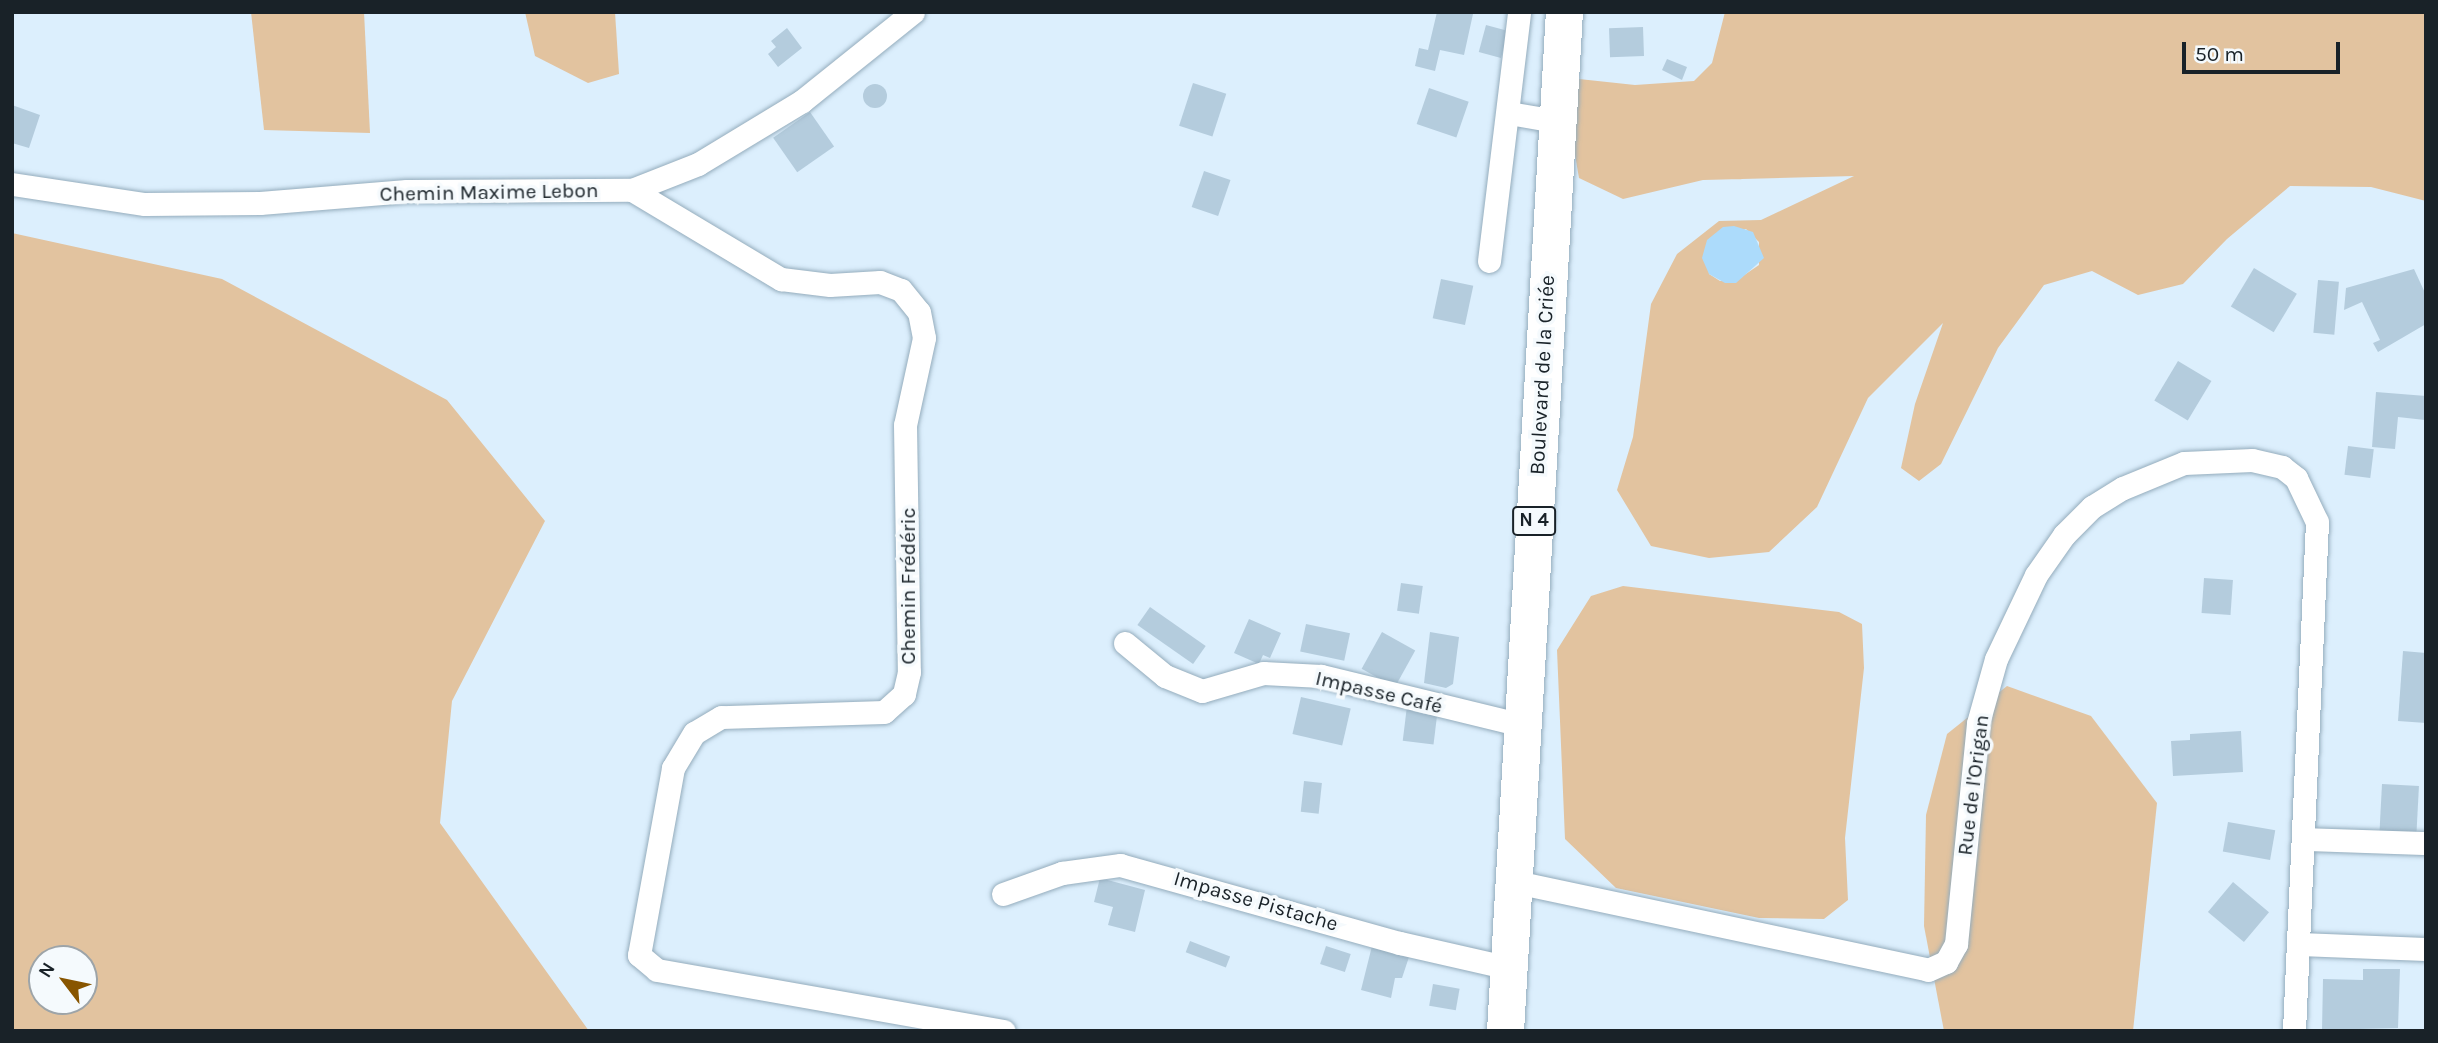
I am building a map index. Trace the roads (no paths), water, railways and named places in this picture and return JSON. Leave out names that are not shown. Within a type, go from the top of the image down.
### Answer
[{"type":"main road","name":"Boulevard de la Criée","points":[[1505,1031],[1511,881],[1564,12]]},
{"type":"street","name":"Chemin Maxime Lebon","points":[[12,184],[145,204],[260,203],[407,191],[632,190],[698,164],[802,101],[913,12]]},
{"type":"street","points":[[1489,261],[1509,113],[1519,12]]},
{"type":"street","points":[[1509,113],[1556,121]]},
{"type":"street","name":"Chemin Frédéric","points":[[632,190],[781,279],[830,285],[880,282],[901,290],[919,312],[924,338],[905,425],[909,672],[904,694],[884,712],[721,717],[694,733],[673,768],[639,955],[657,970],[1004,1031]]},
{"type":"street","name":"Rue de l'Origan","points":[[1511,881],[1928,970],[1946,961],[1956,944],[1978,723],[2011,620],[2064,535],[2092,507],[2164,469],[2209,462],[2252,460],[2282,467],[2296,478],[2314,509],[2317,522],[2305,839],[2294,1031]]},
{"type":"street","name":"Impasse Café","points":[[1125,643],[1165,676],[1202,691],[1263,673],[1321,676],[1522,725]]},
{"type":"street","points":[[2305,839],[2426,843]]},
{"type":"street","name":"Impasse Pistache","points":[[1003,894],[1062,873],[1120,865],[1401,943],[1509,968]]},
{"type":"street","points":[[2299,944],[2426,949]]},
{"type":"water","points":[[1734,226],[1753,232],[1764,258],[1736,283],[1725,283],[1709,274],[1702,258],[1707,240],[1723,227]]}]
